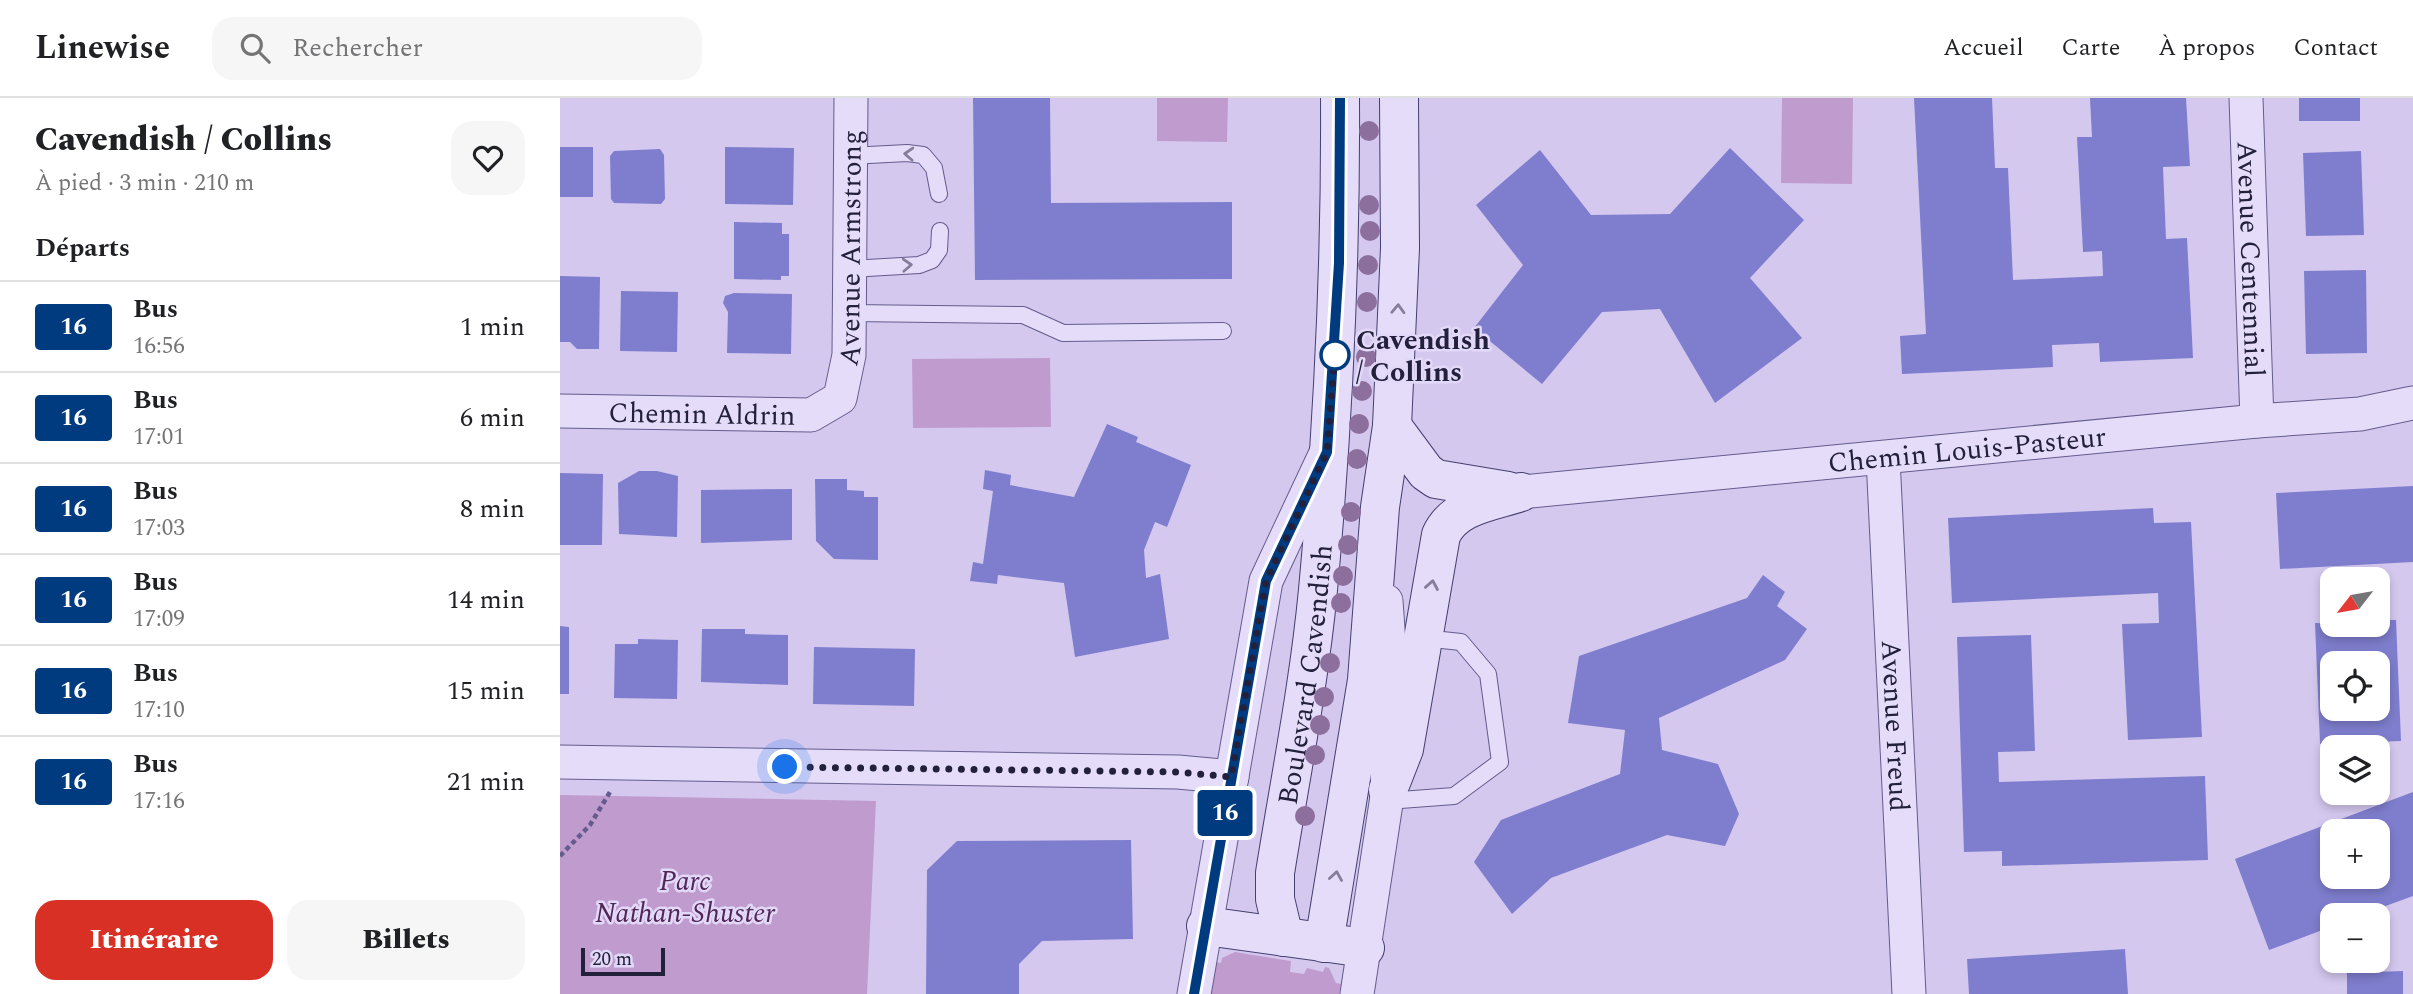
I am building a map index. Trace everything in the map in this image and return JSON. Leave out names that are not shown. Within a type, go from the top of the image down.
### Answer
[{"type":"main road","name":"Boulevard Cavendish","points":[[1284,937],[1275,899],[1275,873],[1318,591],[1339,263],[1340,98]]},
{"type":"main road","name":"Boulevard Cavendish","points":[[1324,943],[1343,780],[1367,680],[1380,507],[1392,426],[1400,248],[1399,98]]},
{"type":"main road","points":[[1392,426],[1426,472],[1437,479],[1521,492]]},
{"type":"main road","points":[[1387,795],[1404,749],[1439,545],[1446,525],[1464,510],[1521,492]]},
{"type":"main road","points":[[1206,926],[1365,948]]},
{"type":"street","points":[[835,98],[851,98]]},
{"type":"street","name":"Avenue Armstrong","points":[[840,398],[849,355],[851,98]]},
{"type":"street","name":"Avenue Centennial","points":[[2246,98],[2257,421]]},
{"type":"street","name":"Chemin Aldrin","points":[[560,411],[811,415],[840,398]]},
{"type":"street","name":"Chemin Louis-Pasteur","points":[[1521,492],[2257,421],[2360,414],[2413,403]]},
{"type":"street","name":"Boulevard Cavendish","points":[[1194,994],[1266,581],[1327,452]]},
{"type":"street","name":"Avenue Freud","points":[[1882,458],[1909,994]]},
{"type":"street","name":"Boulevard Cavendish","points":[[1357,994],[1387,795],[1385,745],[1392,685],[1380,507]]},
{"type":"street","points":[[560,762],[1178,772],[1231,777]]},
{"type":"lane","points":[[850,156],[906,153],[923,155],[934,168],[939,180],[939,194]]},
{"type":"lane","points":[[850,269],[919,265],[932,260],[939,250],[940,231]]},
{"type":"lane","points":[[850,313],[1023,315],[1063,332],[1223,331]]},
{"type":"lane","points":[[1387,795],[1454,796],[1500,762],[1488,674],[1461,642],[1423,638]]},
{"type":"path","points":[[560,856],[590,825],[626,765]]},
{"type":"green space","points":[[1157,98],[1228,98],[1227,142],[1157,141]]},
{"type":"green space","points":[[1782,98],[1853,98],[1852,184],[1781,183]]},
{"type":"green space","points":[[1050,358],[1051,427],[913,428],[912,359]]},
{"type":"green space","name":"Parc Nathan-Shuster","points":[[560,795],[876,801],[867,994],[560,994]]},
{"type":"green space","points":[[1235,952],[1291,961],[1290,972],[1304,974],[1307,968],[1323,972],[1325,967],[1329,968],[1336,983],[1341,984],[1339,994],[1211,994],[1216,962],[1221,963],[1222,958]]},
{"type":"building","points":[[973,98],[1050,98],[1051,203],[1232,202],[1232,279],[975,280]]},
{"type":"building","points":[[1914,98],[1992,98],[1995,168],[2008,168],[2013,280],[2103,276],[2102,251],[2083,252],[2077,137],[2092,137],[2090,98],[2186,98],[2190,166],[2163,167],[2166,239],[2187,238],[2193,358],[2100,362],[2099,343],[2052,345],[2053,367],[1902,374],[1900,336],[1926,334]]},
{"type":"building","points":[[2299,98],[2360,98],[2360,121],[2299,121]]},
{"type":"building","points":[[560,147],[593,147],[593,197],[560,197]]},
{"type":"building","points":[[725,147],[794,148],[793,205],[725,204]]},
{"type":"building","points":[[1730,148],[1804,220],[1750,278],[1802,338],[1715,403],[1660,309],[1602,312],[1542,384],[1474,328],[1523,265],[1476,205],[1540,150],[1591,215],[1670,214]]},
{"type":"building","points":[[660,149],[664,155],[665,199],[661,204],[614,203],[611,199],[610,156],[614,151]]},
{"type":"building","points":[[2361,151],[2364,235],[2306,236],[2303,153]]},
{"type":"building","points":[[734,222],[782,223],[782,234],[789,234],[789,276],[781,276],[781,280],[734,279]]},
{"type":"building","points":[[2366,270],[2367,353],[2306,354],[2304,271]]},
{"type":"building","points":[[560,276],[600,277],[599,349],[577,349],[570,342],[560,342]]},
{"type":"building","points":[[621,291],[678,292],[677,352],[620,351]]},
{"type":"building","points":[[734,293],[792,294],[791,354],[727,353],[728,312],[723,303],[725,296]]},
{"type":"building","points":[[1107,424],[1138,437],[1136,442],[1191,465],[1167,527],[1155,522],[1144,550],[1146,578],[1160,574],[1169,639],[1075,657],[1064,583],[998,575],[997,584],[970,581],[973,562],[983,564],[993,491],[983,489],[985,470],[1011,475],[1010,485],[1074,497]]},
{"type":"building","points":[[639,471],[657,471],[678,476],[677,537],[619,534],[618,483]]},
{"type":"building","points":[[560,473],[603,474],[602,545],[560,545]]},
{"type":"building","points":[[815,479],[847,479],[847,490],[864,491],[864,497],[878,497],[878,560],[834,559],[816,541]]},
{"type":"building","points":[[2413,486],[2413,562],[2280,569],[2276,493]]},
{"type":"building","points":[[792,489],[792,540],[701,543],[701,490]]},
{"type":"building","points":[[2153,508],[2154,523],[2191,522],[2202,737],[2128,740],[2122,624],[2159,623],[2158,593],[1952,603],[1948,518]]},
{"type":"building","points":[[1763,575],[1785,592],[1777,606],[1807,629],[1785,660],[1659,718],[1662,750],[1718,764],[1739,814],[1725,846],[1667,835],[1551,878],[1512,914],[1474,862],[1501,820],[1620,774],[1625,730],[1568,723],[1579,656],[1747,598]]},
{"type":"building","points":[[2390,620],[2396,620],[2401,741],[2390,741],[2390,735],[2320,735],[2320,744],[2315,623],[2320,623],[2320,637],[2390,637]]},
{"type":"building","points":[[560,626],[569,627],[569,694],[560,694]]},
{"type":"building","points":[[702,629],[745,629],[745,634],[788,635],[788,685],[701,682]]},
{"type":"building","points":[[2031,635],[2035,751],[1998,752],[1999,782],[2205,776],[2208,860],[2002,866],[2002,851],[1964,852],[1957,637]]},
{"type":"building","points":[[638,639],[678,640],[677,699],[614,698],[615,644],[638,644]]},
{"type":"building","points":[[814,647],[915,649],[914,706],[813,704]]},
{"type":"building","points":[[2413,792],[2413,896],[2390,904],[2320,903],[2320,931],[2269,950],[2235,859],[2320,827],[2320,889],[2390,889],[2390,819],[2341,819],[2378,805],[2390,805],[2390,801]]},
{"type":"building","points":[[1131,840],[1133,939],[1042,941],[1019,964],[1019,994],[926,994],[927,870],[957,841]]},
{"type":"building","points":[[2125,949],[2128,994],[1969,994],[1967,959]]},
{"type":"building","points":[[2403,971],[2403,994],[2347,994],[2347,973]]},
{"type":"bus line","name":"16","points":[[1194,994],[1266,581],[1327,452],[1337,329],[1340,98]]},
{"type":"place","name":"Cavendish / Collins","points":[[1335,355]]},
{"type":"route","points":[[785,767],[1178,772],[1231,777],[1266,581],[1327,452],[1335,352],[1335,355]]}]
